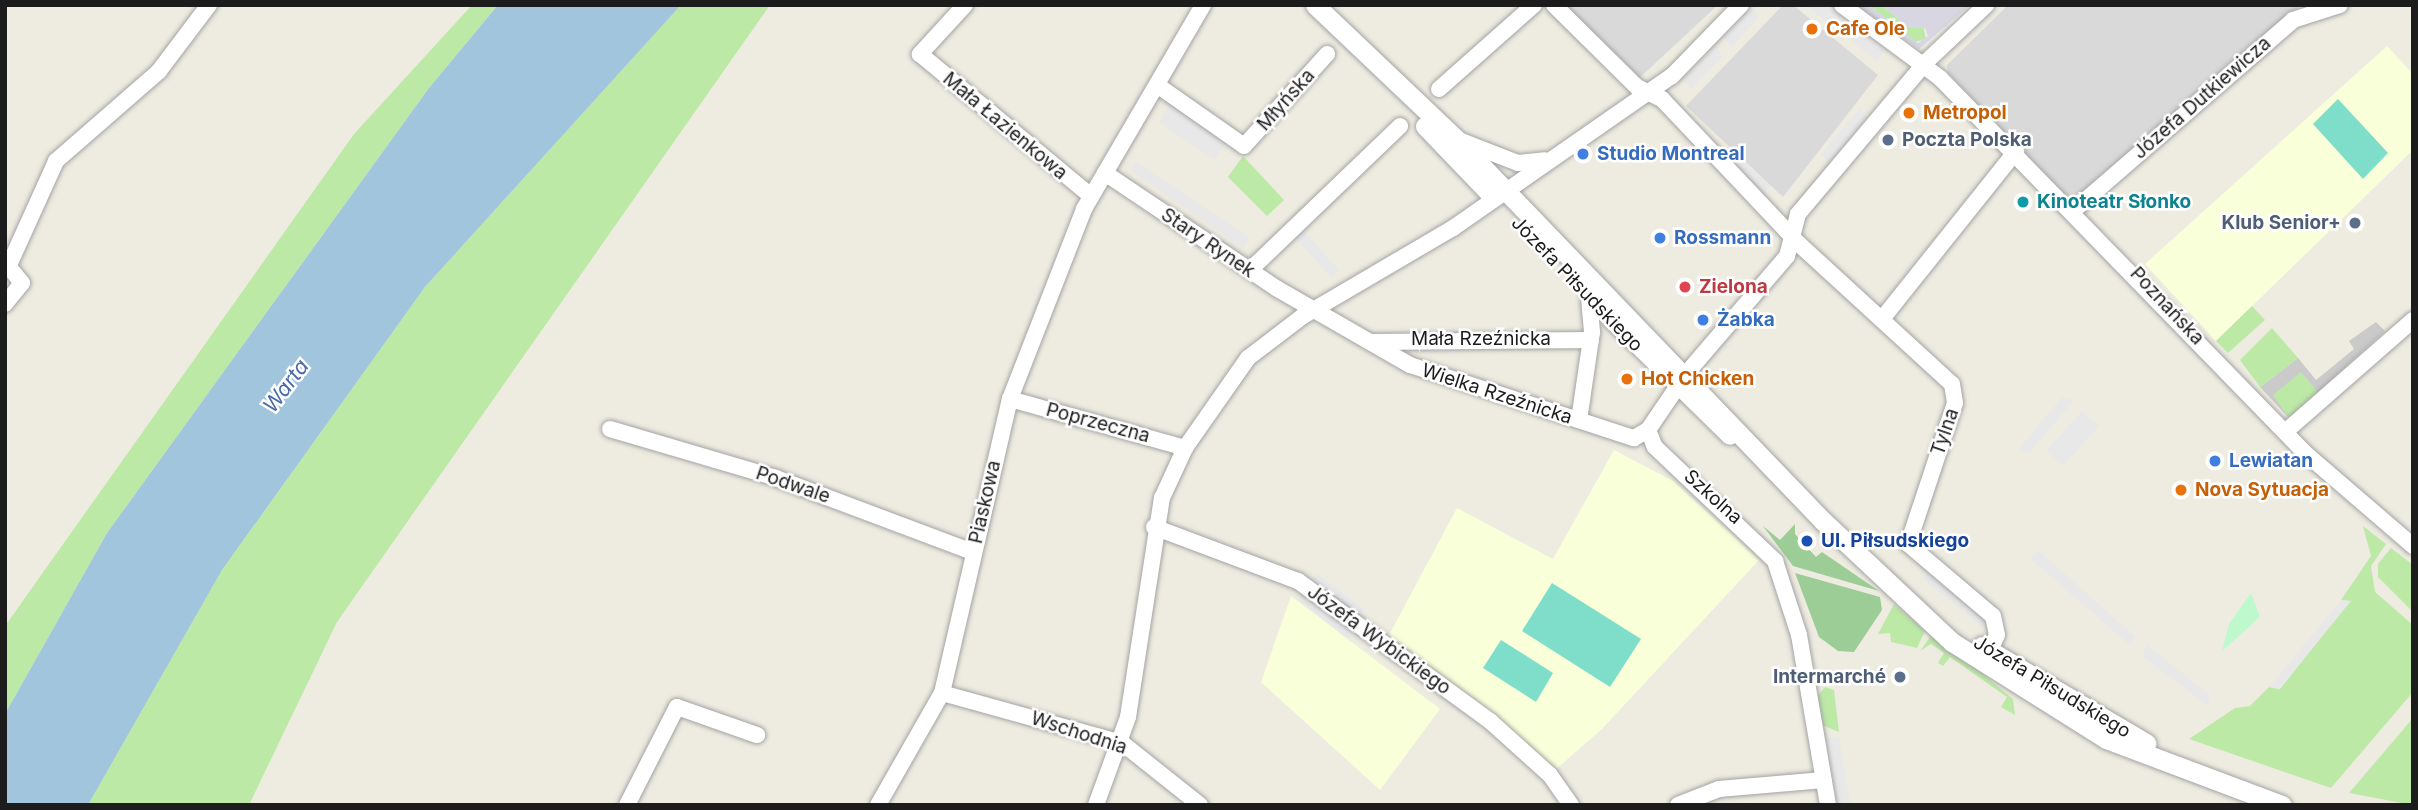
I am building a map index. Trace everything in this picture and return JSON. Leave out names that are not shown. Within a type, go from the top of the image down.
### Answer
[{"type":"street","points":[[5,304],[22,283],[8,262],[58,158],[159,71],[209,5]]},
{"type":"street","name":"Mała Łazienkowa","points":[[965,5],[920,54],[1091,196]]},
{"type":"street","points":[[1091,196],[1203,5]]},
{"type":"street","name":"Józefa Piłsudskiego","points":[[1315,5],[1681,380]]},
{"type":"street","name":"Tylna","points":[[1554,5],[1645,93],[1662,99],[1791,235],[1955,391],[1908,544],[1993,616],[1997,635],[1989,652]]},
{"type":"street","points":[[1096,805],[1122,743],[1154,527],[1185,448],[1248,358],[1314,309],[1381,275],[1676,72],[1741,5]]},
{"type":"street","name":"Poznańska","points":[[1842,5],[1922,66],[2016,151],[2285,432],[2413,546]]},
{"type":"street","points":[[1648,430],[1681,380],[1787,256],[1798,214],[1922,66],[1986,5]]},
{"type":"street","name":"Józefa Dutkiewicza","points":[[2074,210],[2286,26],[2306,13],[2340,5]]},
{"type":"street","points":[[1438,89],[1528,7]]},
{"type":"street","name":"Młyńska","points":[[1159,80],[1244,146],[1327,54]]},
{"type":"street","name":"Józefa Piłsudskiego","points":[[1403,94],[1456,139],[1499,194],[1589,296],[1681,380],[1952,642],[2048,706],[2106,739],[2282,805]]},
{"type":"street","points":[[1250,270],[1399,126]]},
{"type":"street","points":[[1456,139],[1518,163],[1545,160]]},
{"type":"street","points":[[1882,319],[2016,151]]},
{"type":"street","name":"Stary Rynek","points":[[1105,173],[1250,270],[1314,309]]},
{"type":"street","name":"Piaskowa","points":[[878,805],[942,693],[1010,399],[1091,196]]},
{"type":"street","points":[[1579,420],[1591,340],[1589,296]]},
{"type":"street","name":"Wielka Rzeźnicka","points":[[1314,309],[1439,378],[1579,420],[1625,438],[1648,430]]},
{"type":"street","points":[[2285,432],[2413,320]]},
{"type":"street","name":"Mała Rzeźnicka","points":[[1371,342],[1591,340]]},
{"type":"street","name":"Poprzeczna","points":[[1010,399],[1185,448]]},
{"type":"street","name":"Podwale","points":[[610,429],[776,478],[973,551]]},
{"type":"street","name":"Szkolna","points":[[1648,430],[1655,447],[1775,561],[1799,635],[1828,805]]},
{"type":"street","name":"Józefa Wybickiego","points":[[1154,527],[1298,580],[1490,721],[1550,775],[1571,805]]},
{"type":"street","name":"Józefa Piłsudskiego","points":[[1892,584],[1989,652],[2217,782]]},
{"type":"street","name":"Wschodnia","points":[[942,693],[1122,743],[1200,805]]},
{"type":"street","points":[[627,805],[677,707],[757,735]]},
{"type":"street","points":[[1678,805],[1719,789],[1824,780]]},
{"type":"shaded area","points":[[1559,5],[1718,5],[1636,81]]},
{"type":"shaded area","points":[[1783,5],[1793,5],[1878,75],[1783,197],[1686,106]]},
{"type":"shaded area","points":[[1805,5],[1826,5],[1885,51],[1877,61]]},
{"type":"shaded area","points":[[1857,5],[1869,5],[1918,43],[1928,36],[1925,28],[1910,28],[1881,5],[1970,5],[1919,49]]},
{"type":"shaded area","points":[[2008,5],[2300,6],[2071,201],[1948,73],[1947,65]]},
{"type":"shaded area","points":[[1752,7],[1759,17],[1731,48],[1724,36]]},
{"type":"shaded area","points":[[1716,46],[1723,57],[1691,89],[1683,79]]},
{"type":"shaded area","points":[[2387,46],[2413,74],[2413,150],[2216,341],[2145,264]]},
{"type":"shaded area","points":[[2338,99],[2388,153],[2363,179],[2313,124]]},
{"type":"shaded area","points":[[1171,103],[1227,142],[1214,160],[1159,122]]},
{"type":"shaded area","points":[[1860,107],[1867,118],[1828,164],[1821,154]]},
{"type":"shaded area","points":[[1733,151],[1770,186],[1762,198],[1725,161]]},
{"type":"shaded area","points":[[1136,161],[1250,238],[1243,248],[1129,170]]},
{"type":"shaded area","points":[[1303,230],[1339,270],[1331,277],[1295,238]]},
{"type":"shaded area","points":[[2376,322],[2385,331],[2289,418],[2260,387],[2298,358],[2316,380],[2354,349],[2349,341]]},
{"type":"shaded area","points":[[2062,397],[2074,400],[2030,452],[2018,450]]},
{"type":"shaded area","points":[[2082,411],[2099,426],[2063,466],[2046,451]]},
{"type":"shaded area","points":[[1614,450],[1673,481],[1759,560],[1602,729],[1555,770],[1388,637],[1457,508],[1553,559]]},
{"type":"shaded area","points":[[2038,550],[2136,637],[2129,645],[2030,558]]},
{"type":"shaded area","points":[[1929,569],[1988,617],[1981,626],[1922,578]]},
{"type":"shaded area","points":[[1318,574],[1364,609],[1358,616],[1312,581]]},
{"type":"shaded area","points":[[1552,583],[1641,639],[1610,687],[1522,631]]},
{"type":"shaded area","points":[[1304,592],[1355,631],[1348,639],[1298,600]]},
{"type":"shaded area","points":[[2251,593],[2260,617],[2222,651],[2229,624]]},
{"type":"shaded area","points":[[1291,596],[1440,709],[1380,790],[1261,682]]},
{"type":"shaded area","points":[[2341,600],[2351,601],[2279,689],[2269,687]]},
{"type":"shaded area","points":[[1501,640],[1553,673],[1536,702],[1483,668]]},
{"type":"shaded area","points":[[2146,644],[2210,695],[2208,706],[2143,657]]},
{"type":"shaded area","points":[[1839,737],[1850,803],[1836,805],[1825,739]]},
{"type":"green space","points":[[472,5],[498,5],[429,88],[107,533],[5,714],[5,626],[354,134]]},
{"type":"green space","points":[[681,5],[770,5],[337,622],[249,805],[88,805],[222,570],[425,287]]},
{"type":"green space","points":[[1869,5],[1881,5],[1910,28],[1923,26],[1926,39],[1914,42]]},
{"type":"green space","points":[[1243,156],[1284,200],[1267,216],[1228,177]]},
{"type":"green space","points":[[2252,306],[2265,320],[2228,353],[2216,341]]},
{"type":"green space","points":[[2272,328],[2298,358],[2260,387],[2240,360]]},
{"type":"green space","points":[[2301,372],[2318,392],[2289,418],[2273,395]]},
{"type":"green space","points":[[1795,524],[1795,534],[1816,557],[1822,552],[1879,591],[1793,566],[1763,526],[1780,540]]},
{"type":"green space","points":[[2363,526],[2386,544],[2371,566],[2375,592],[2413,625],[2413,692],[2331,788],[2189,739],[2235,708],[2250,706],[2269,687],[2280,689],[2350,601],[2341,600],[2371,556]]},
{"type":"green space","points":[[2391,548],[2413,565],[2413,612],[2378,577],[2378,564]]},
{"type":"green space","points":[[1795,573],[1880,597],[1882,610],[1854,652],[1838,651],[1819,637]]},
{"type":"green space","points":[[1894,604],[1925,631],[1917,648],[1891,642],[1890,633],[1878,634]]},
{"type":"green space","points":[[1933,633],[2013,699],[2015,715],[2001,707],[2007,697],[1950,657],[1943,666],[1938,663],[1944,653],[1931,644],[1920,651]]},
{"type":"green space","points":[[1825,687],[1834,690],[1839,732],[1822,725],[1817,697]]},
{"type":"green space","points":[[2413,718],[2413,805],[2349,793]]},
{"type":"water","name":"Warta","points":[[498,5],[681,5],[425,287],[222,570],[88,805],[5,805],[5,714],[107,533],[429,88]]},
{"type":"place","name":"Cafe Ole","points":[[1812,29]]},
{"type":"place","name":"Metropol","points":[[1909,113]]},
{"type":"place","name":"Poczta Polska","points":[[1888,140]]},
{"type":"place","name":"Studio Montreal","points":[[1583,154]]},
{"type":"place","name":"Kinoteatr Słonko","points":[[2023,202]]},
{"type":"place","name":"Klub Senior+","points":[[2355,223]]},
{"type":"place","name":"Rossmann","points":[[1660,238]]},
{"type":"place","name":"Zielona","points":[[1685,287]]},
{"type":"place","name":"Żabka","points":[[1703,320]]},
{"type":"place","name":"Hot Chicken","points":[[1627,379]]},
{"type":"place","name":"Lewiatan","points":[[2215,461]]},
{"type":"place","name":"Nova Sytuacja","points":[[2181,490]]},
{"type":"place","name":"Ul. Piłsudskiego","points":[[1807,541]]},
{"type":"place","name":"Intermarché","points":[[1900,677]]}]
